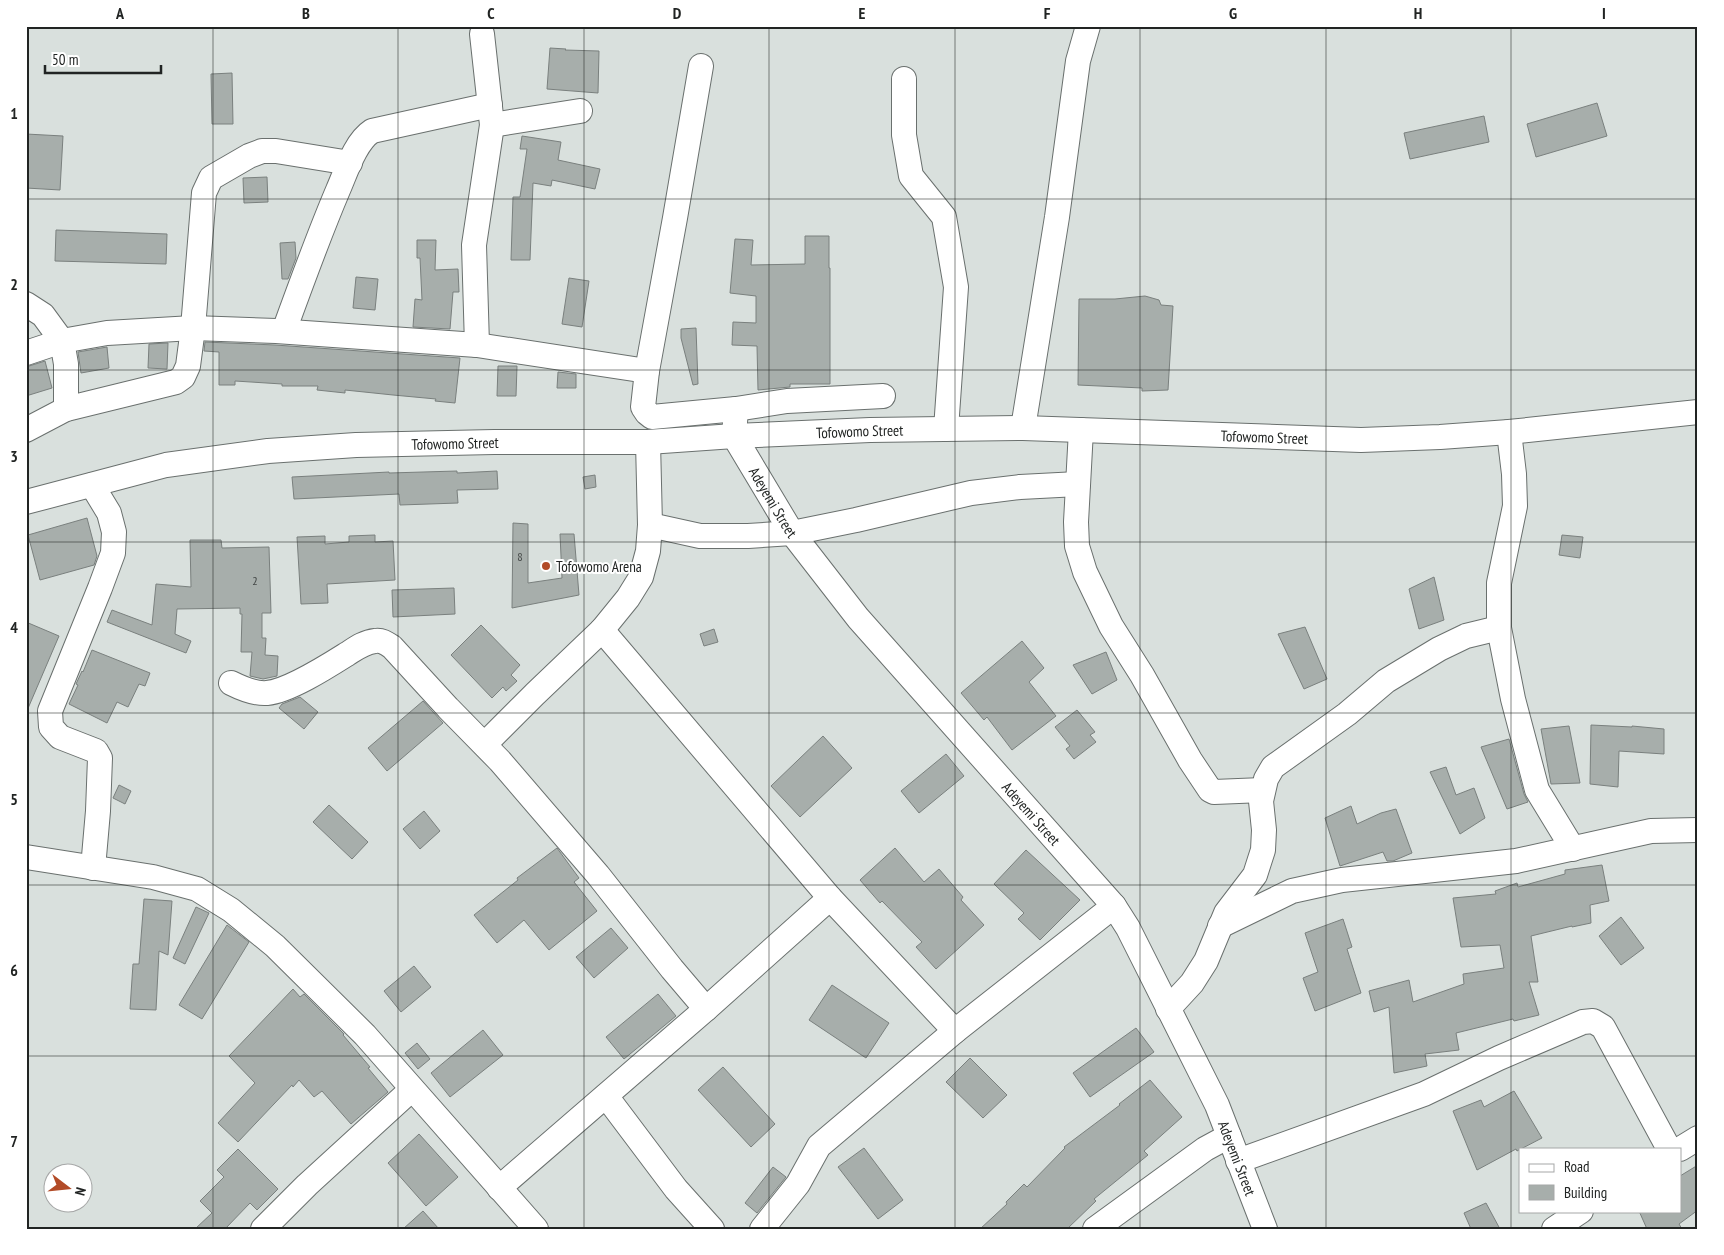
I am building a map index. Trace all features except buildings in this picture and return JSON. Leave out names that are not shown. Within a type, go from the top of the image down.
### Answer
[{"type":"street","points":[[1023,428],[1057,217],[1078,61],[1088,26]]},
{"type":"street","points":[[477,345],[474,245],[491,115],[482,34]]},
{"type":"street","points":[[701,66],[676,218],[647,371],[643,407],[652,417],[736,409],[786,401],[883,396]]},
{"type":"street","points":[[904,79],[904,135],[911,176],[944,217],[956,287],[946,429]]},
{"type":"street","points":[[284,331],[314,246],[350,163],[364,136],[372,131],[491,115],[580,112]]},
{"type":"street","points":[[26,430],[66,409],[176,382],[183,377],[188,366],[193,328],[204,193],[211,178],[249,156],[262,151],[276,151],[350,163]]},
{"type":"street","points":[[26,304],[43,314],[62,341],[66,364],[66,409]]},
{"type":"street","points":[[26,353],[62,341],[107,333],[193,328],[284,331],[477,345],[647,371]]},
{"type":"street","points":[[734,436],[736,409]]},
{"type":"street","name":"Tofowomo Street","points":[[26,502],[166,465],[268,451],[356,445],[494,442],[648,442],[870,430],[1023,428],[1361,440],[1509,432],[1698,412]]},
{"type":"street","points":[[1081,430],[1076,522],[1078,546],[1085,572],[1111,626],[1142,675],[1190,760],[1210,790],[1214,792],[1263,790]]},
{"type":"street","points":[[1509,432],[1516,506],[1499,584],[1499,628],[1513,699],[1537,790],[1573,848]]},
{"type":"street","name":"Adeyemi Street","points":[[734,436],[792,533],[858,618],[1114,906],[1128,928],[1217,1105],[1265,1229]]},
{"type":"street","points":[[485,744],[534,694],[602,630],[628,598],[641,577],[648,551],[650,525],[648,442]]},
{"type":"street","points":[[650,525],[700,536],[748,536],[792,533],[971,493],[1020,487],[1078,484]]},
{"type":"street","points":[[92,485],[109,513],[114,532],[113,552],[50,711],[51,727],[60,736],[96,751],[100,758],[93,868]]},
{"type":"street","points":[[1168,1009],[1192,983],[1206,961],[1226,913],[1255,875],[1263,850],[1264,830],[1260,801],[1266,779],[1274,767],[1347,714],[1386,680],[1439,649],[1466,636],[1499,628]]},
{"type":"street","points":[[602,630],[830,898],[955,1031]]},
{"type":"street","points":[[231,683],[240,688],[266,693],[280,690],[314,674],[362,645],[383,641],[401,656],[448,708],[485,744],[598,875],[706,1009]]},
{"type":"street","points":[[1220,926],[1292,891],[1342,880],[1516,861],[1651,831],[1698,830]]},
{"type":"street","points":[[26,857],[153,877],[197,889],[231,910],[275,946],[364,1035],[536,1229]]},
{"type":"street","points":[[499,1188],[706,1009],[830,898]]},
{"type":"street","points":[[762,1229],[798,1184],[819,1146],[955,1031],[1114,906]]},
{"type":"street","points":[[1238,1161],[1424,1094],[1499,1058],[1583,1022],[1593,1022],[1603,1027],[1668,1148]]},
{"type":"street","points":[[263,1229],[307,1185],[412,1089]]},
{"type":"street","points":[[606,1096],[700,1223]]},
{"type":"street","points":[[1095,1229],[1205,1149],[1229,1136]]},
{"type":"street","points":[[1682,1148],[1698,1138]]},
{"type":"street","points":[[1554,1229],[1580,1212]]},
{"type":"place","name":"Tofowomo Arena","points":[[546,566]]}]
